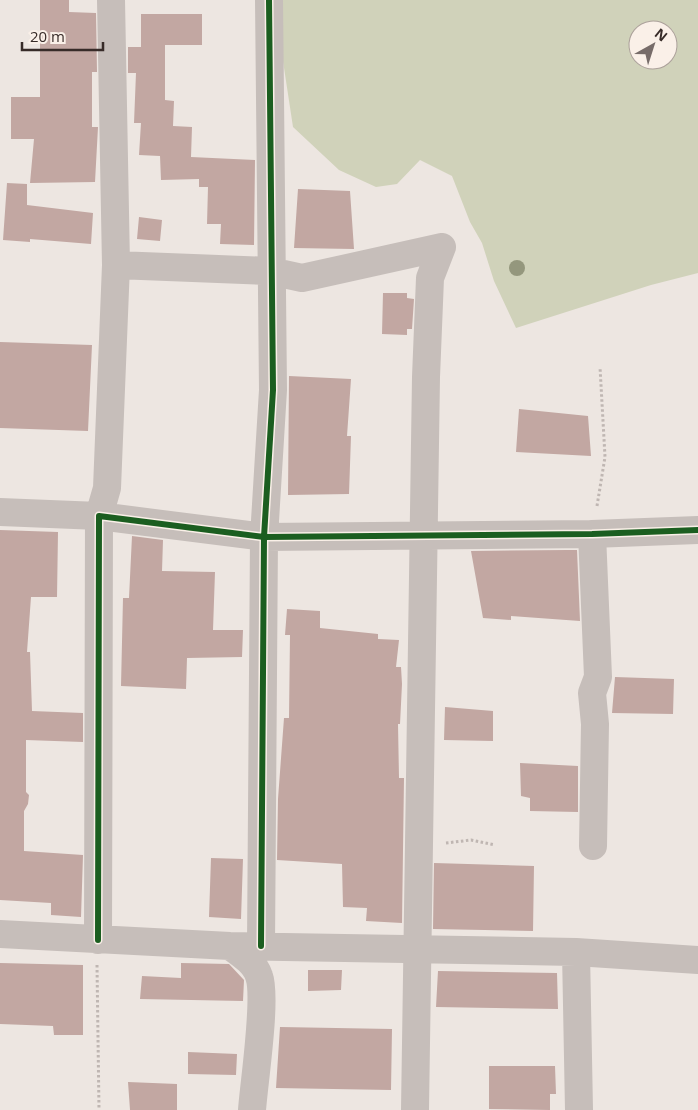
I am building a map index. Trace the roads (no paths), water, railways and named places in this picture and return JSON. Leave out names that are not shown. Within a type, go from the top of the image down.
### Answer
[{"type":"street","points":[[98,940],[99,516],[107,488],[116,265],[111,0]]},
{"type":"street","points":[[261,946],[264,537],[273,390],[270,271],[269,0]]},
{"type":"street","points":[[116,265],[270,271],[302,278],[442,248],[430,278],[418,849],[415,1110]]},
{"type":"street","points":[[0,512],[99,516],[264,537],[424,534],[592,534],[698,530]]},
{"type":"street","points":[[592,534],[598,677],[592,693],[595,724],[593,846]]},
{"type":"street","points":[[0,934],[230,946],[576,952],[698,960]]},
{"type":"street","points":[[230,946],[249,962],[260,977],[261,1010],[252,1110]]},
{"type":"street","points":[[576,952],[580,1110]]}]
